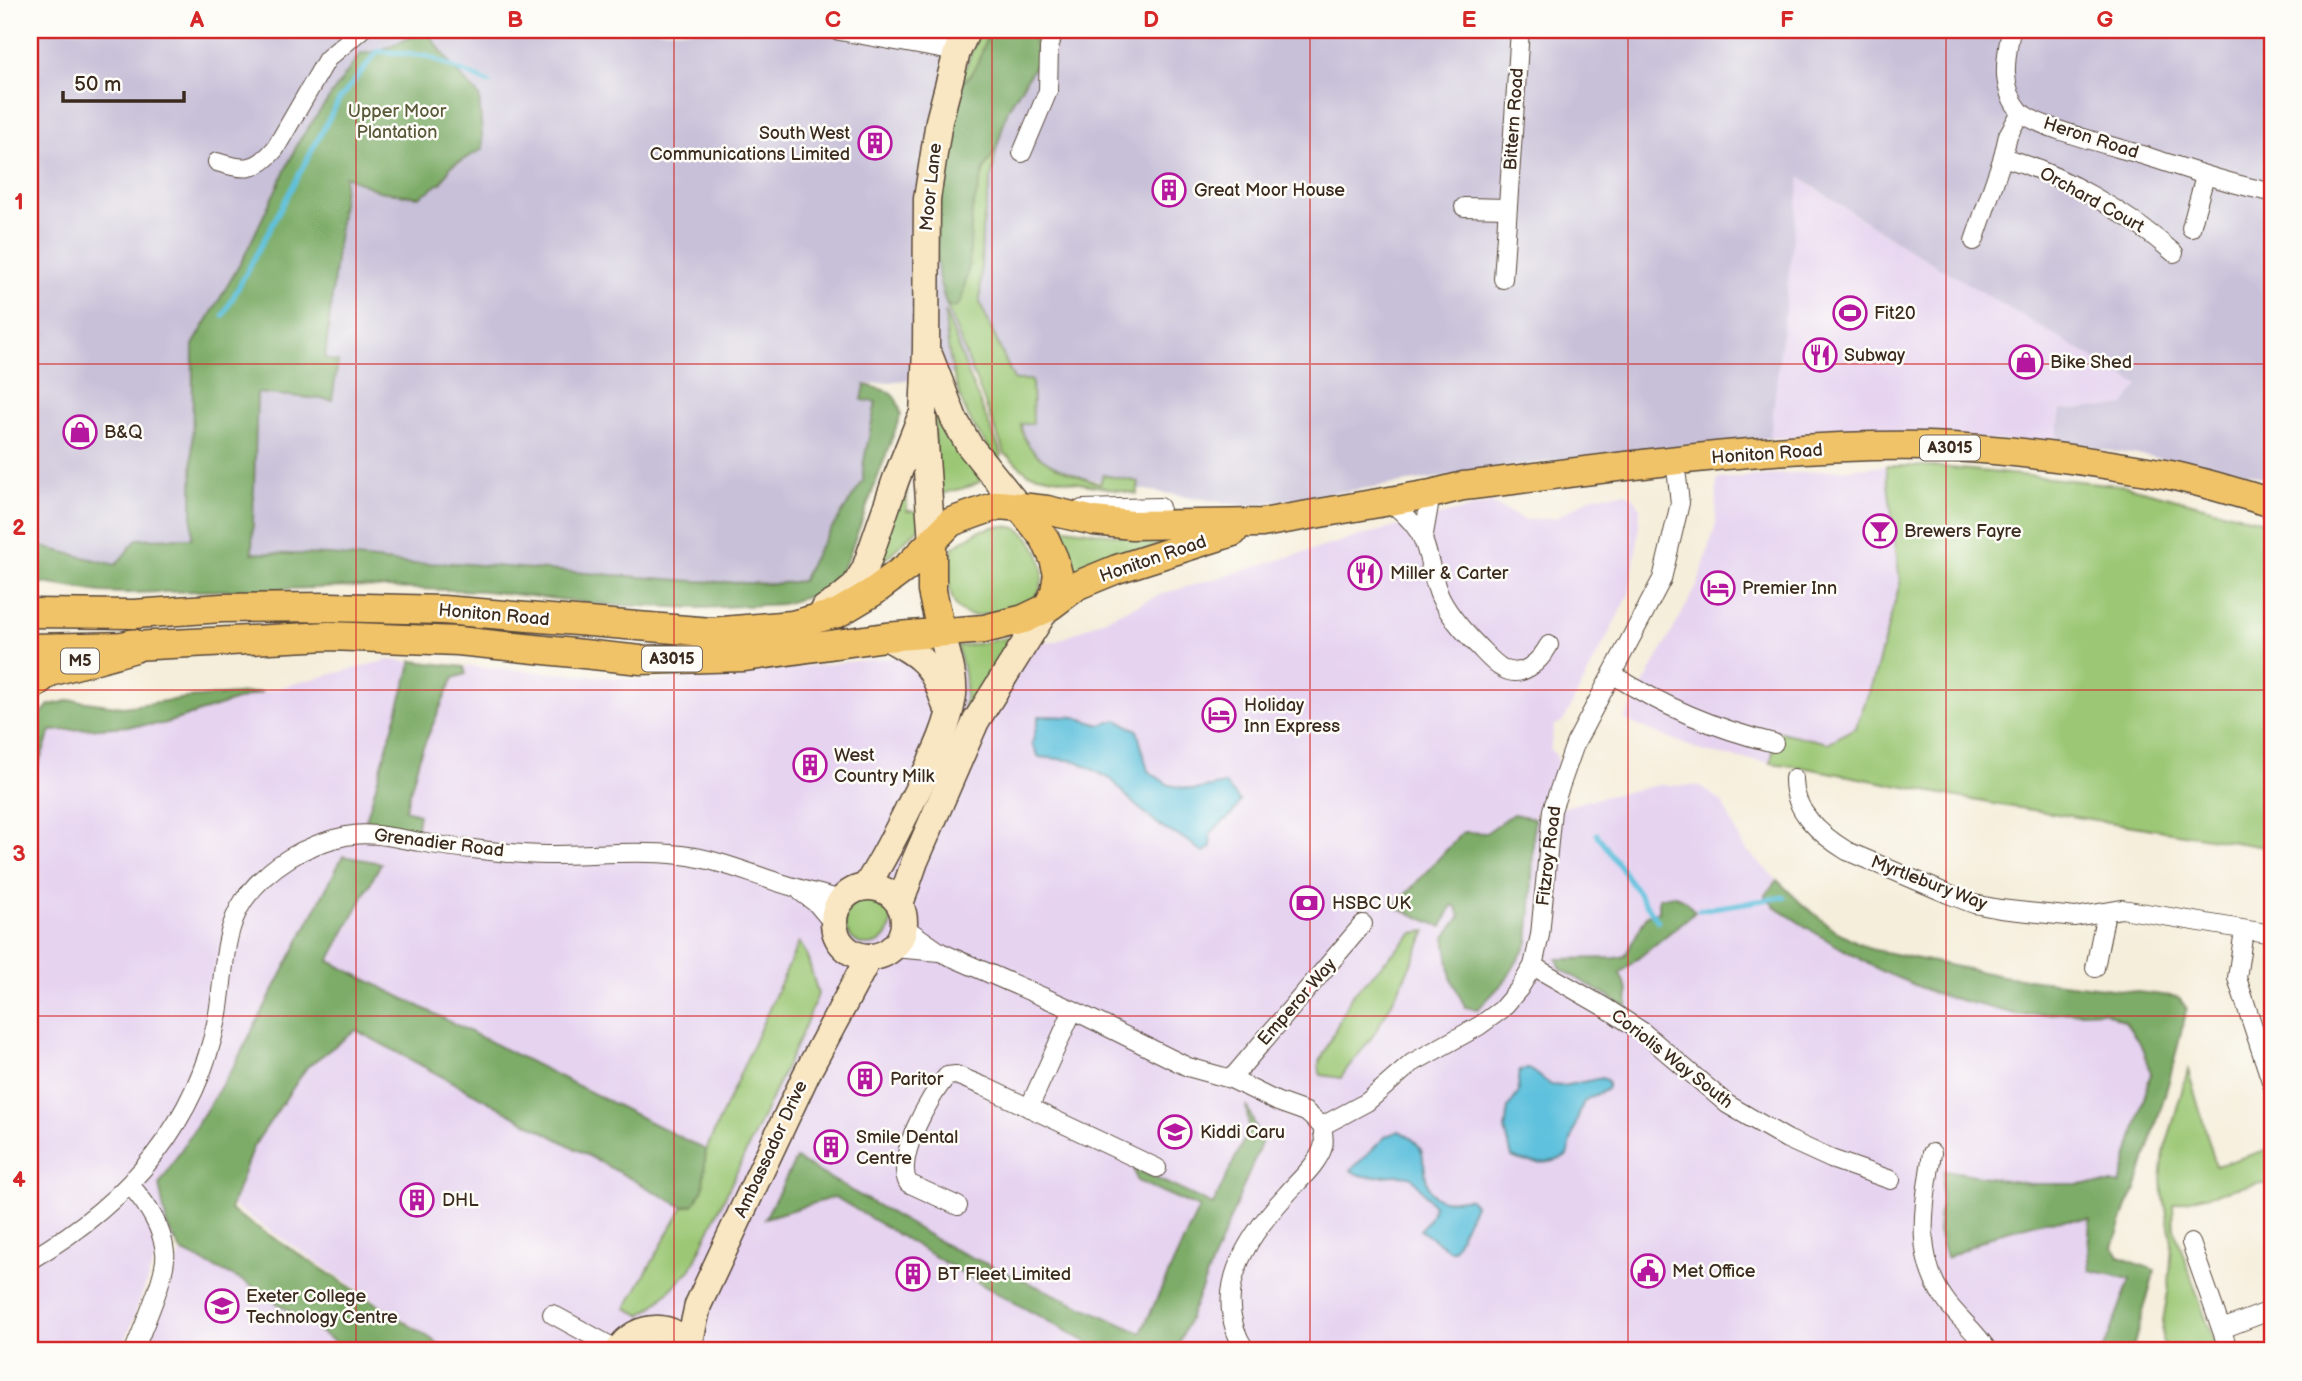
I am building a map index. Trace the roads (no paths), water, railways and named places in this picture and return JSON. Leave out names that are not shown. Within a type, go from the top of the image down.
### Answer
[{"type":"highway","name":"M5","points":[[30,684],[48,670],[133,646]]},
{"type":"main road","name":"Moor Lane","points":[[932,543],[923,415],[927,199],[939,121],[962,41]]},
{"type":"main road","name":"Moor Lane","points":[[926,349],[954,419],[969,445],[994,477],[1029,508]]},
{"type":"main road","points":[[792,625],[837,601],[855,587],[865,569],[907,449],[923,415]]},
{"type":"main road","name":"Honiton Road","points":[[1049,607],[1078,585],[1117,569],[1262,523],[1463,486],[1675,460],[1799,450],[1927,446],[2012,452],[2171,475],[2272,503]]},
{"type":"main road","points":[[866,886],[887,853],[928,769],[948,716],[953,692],[948,657],[941,631],[932,591],[932,543],[951,522],[999,505],[1029,508],[1054,559],[1058,574],[1049,607],[1024,620],[1005,625],[941,631]]},
{"type":"main road","name":"Honiton Road","points":[[1029,508],[1094,521],[1132,525],[1262,523]]},
{"type":"main road","name":"Honiton Road","points":[[33,618],[222,608],[330,607],[443,610],[711,632],[792,625],[838,613],[908,566],[932,543]]},
{"type":"main road","name":"Ambassador Drive","points":[[691,1348],[698,1305],[806,1075],[847,995],[883,937],[976,721],[1049,607]]},
{"type":"main road","name":"Honiton Road","points":[[30,648],[133,646],[329,636],[458,641],[641,660],[745,657],[941,631]]},
{"type":"main road","points":[[886,637],[913,651],[924,661],[937,681],[948,716]]},
{"type":"main road","points":[[866,886],[885,890],[883,937],[838,938],[837,911],[852,890],[866,886]]},
{"type":"main road","points":[[663,1329],[698,1305]]},
{"type":"main road","points":[[617,1351],[629,1338],[650,1328],[663,1329],[682,1338],[691,1348]]},
{"type":"street","points":[[218,162],[246,168],[261,164],[275,149],[327,59],[361,30]]},
{"type":"street","points":[[834,30],[962,41]]},
{"type":"street","points":[[1022,153],[1048,91],[1049,48],[1054,30]]},
{"type":"street","name":"Bittern Road","points":[[1503,279],[1520,30]]},
{"type":"street","name":"Heron Road","points":[[2011,30],[2005,71],[2010,91],[2021,112],[2064,131],[2205,176],[2266,191]]},
{"type":"street","points":[[1974,241],[2008,135],[2021,112]]},
{"type":"street","name":"Orchard Court","points":[[2003,157],[2065,182],[2154,235],[2174,253]]},
{"type":"street","points":[[2191,228],[2205,176]]},
{"type":"street","points":[[1464,207],[1507,208]]},
{"type":"street","name":"Fitzroy Road","points":[[1322,1126],[1367,1102],[1412,1063],[1479,1026],[1501,1010],[1520,989],[1533,966],[1540,935],[1552,810],[1575,744],[1662,579],[1680,503],[1675,460]]},
{"type":"street","points":[[1423,540],[1431,494]]},
{"type":"street","points":[[1389,501],[1409,518],[1423,540],[1431,573],[1442,600],[1463,631],[1502,668],[1522,671],[1533,666],[1549,645]]},
{"type":"street","points":[[1029,508],[1160,507]]},
{"type":"street","points":[[1612,674],[1656,699],[1719,728],[1774,743]]},
{"type":"street","name":"Myrtlebury Way","points":[[1794,778],[1796,800],[1806,816],[1831,841],[1974,904],[2063,917],[2122,909],[2272,934]]},
{"type":"street","name":"Grenadier Road","points":[[30,1260],[71,1234],[130,1185],[186,1111],[206,1063],[217,1019],[225,952],[244,901],[268,873],[298,851],[348,835],[375,834],[473,849],[546,855],[634,852],[684,855],[795,888],[837,911]]},
{"type":"street","name":"Grenadier Road","points":[[795,888],[817,904],[837,911]]},
{"type":"street","points":[[2095,968],[2106,912]]},
{"type":"street","name":"Emperor Way","points":[[1231,1079],[1363,924]]},
{"type":"street","points":[[2244,930],[2237,978],[2272,1084]]},
{"type":"street","points":[[883,937],[940,952],[1073,1010],[1188,1067],[1231,1079],[1278,1102],[1306,1112],[1322,1126],[1322,1148],[1315,1161],[1251,1239],[1237,1269],[1233,1283],[1231,1316],[1237,1337],[1246,1351]]},
{"type":"street","name":"Coriolis Way South","points":[[1533,966],[1643,1032],[1727,1104],[1787,1139],[1831,1159],[1891,1180]]},
{"type":"street","points":[[1029,1108],[1073,1010]]},
{"type":"street","points":[[958,1206],[908,1183],[904,1175],[906,1155],[927,1106],[947,1076],[956,1075],[1157,1168]]},
{"type":"street","points":[[1932,1153],[1923,1228],[1930,1271],[1945,1301],[1988,1351]]},
{"type":"street","points":[[130,1185],[158,1225],[166,1254],[162,1276],[134,1351]]},
{"type":"street","points":[[2191,1243],[2230,1351]]},
{"type":"street","points":[[2222,1329],[2272,1310]]},
{"type":"street","points":[[552,1314],[617,1351]]},
{"type":"water","points":[[1039,716],[1075,717],[1100,725],[1117,720],[1137,730],[1148,771],[1169,785],[1195,790],[1225,784],[1240,801],[1231,815],[1210,834],[1211,847],[1203,853],[1187,840],[1164,829],[1134,804],[1112,780],[1077,761],[1039,757],[1032,744]]},
{"type":"water","points":[[1530,1069],[1551,1085],[1563,1086],[1602,1078],[1608,1081],[1608,1088],[1584,1102],[1567,1156],[1554,1161],[1532,1163],[1512,1157],[1505,1129],[1508,1108],[1519,1092],[1520,1070]]},
{"type":"water","points":[[1399,1131],[1414,1140],[1420,1148],[1428,1185],[1436,1197],[1443,1200],[1470,1199],[1475,1205],[1453,1250],[1420,1230],[1430,1218],[1434,1206],[1412,1177],[1372,1177],[1351,1170],[1386,1136]]},
{"type":"waterway","points":[[223,316],[339,100],[378,51],[427,56],[489,83]]},
{"type":"waterway","points":[[1597,834],[1658,921]]},
{"type":"waterway","points":[[1699,910],[1784,897]]},
{"type":"place","name":"South West Communications Limited","points":[[875,143]]},
{"type":"place","name":"Great Moor House","points":[[1169,190]]},
{"type":"place","name":"Fit20","points":[[1850,313]]},
{"type":"place","name":"Subway","points":[[1820,355]]},
{"type":"place","name":"Bike Shed","points":[[2026,362]]},
{"type":"place","name":"B&Q","points":[[80,432]]},
{"type":"place","name":"Brewers Fayre","points":[[1880,531]]},
{"type":"place","name":"Miller & Carter","points":[[1365,573]]},
{"type":"place","name":"Premier Inn","points":[[1718,588]]},
{"type":"place","name":"Holiday Inn Express","points":[[1219,715]]},
{"type":"place","name":"West Country Milk","points":[[810,765]]},
{"type":"place","name":"HSBC UK","points":[[1307,903]]},
{"type":"place","name":"Paritor","points":[[865,1079]]},
{"type":"place","name":"Kiddi Caru","points":[[1175,1132]]},
{"type":"place","name":"Smile Dental Centre","points":[[831,1147]]},
{"type":"place","name":"DHL","points":[[417,1200]]},
{"type":"place","name":"Met Office","points":[[1648,1271]]},
{"type":"place","name":"BT Fleet Limited","points":[[913,1274]]},
{"type":"place","name":"Exeter College Technology Centre","points":[[222,1306]]},
{"type":"park label","name":"Upper Moor Plantation","points":[[397,121]]}]
